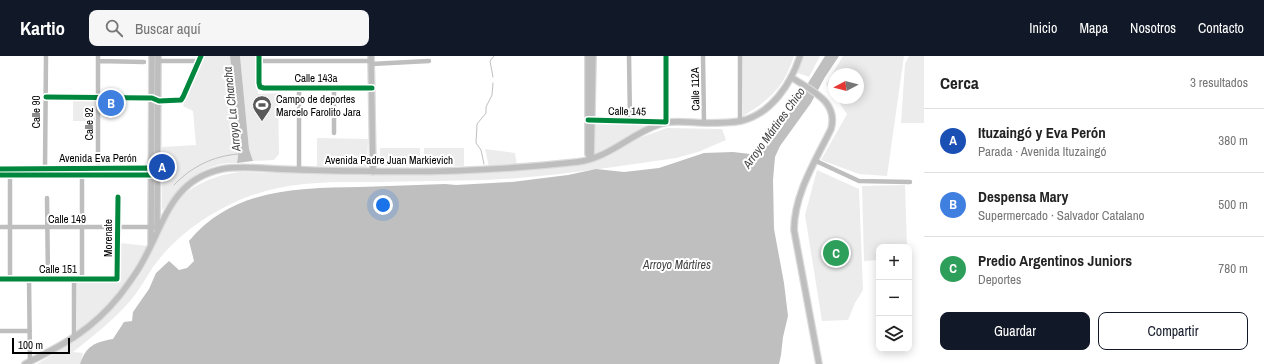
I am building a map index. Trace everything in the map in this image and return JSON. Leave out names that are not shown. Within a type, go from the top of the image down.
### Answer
[{"type":"main road","points":[[151,244],[152,56]]},
{"type":"main road","points":[[588,56],[591,159]]},
{"type":"main road","points":[[590,120],[593,56]]},
{"type":"main road","name":"Avenida Padre Juan Markievich","points":[[28,363],[74,338],[101,316],[119,296],[135,274],[157,233],[168,208],[181,191],[199,178],[211,172],[235,167],[374,172],[474,169],[591,159],[604,155],[652,127],[666,122],[704,123],[740,121],[750,118],[769,105],[786,88],[800,56]]},
{"type":"main road","points":[[157,233],[159,101],[158,58]]},
{"type":"main road","points":[[371,60],[374,172]]},
{"type":"main road","points":[[791,77],[822,96],[831,111],[832,123],[799,198],[794,225],[819,364]]},
{"type":"street","name":"Calle 90","points":[[45,169],[46,56]]},
{"type":"street","points":[[629,56],[630,121]]},
{"type":"street","points":[[666,56],[666,122]]},
{"type":"street","name":"Calle 112A","points":[[704,56],[704,123]]},
{"type":"street","points":[[740,56],[740,121]]},
{"type":"street","points":[[46,97],[152,98],[159,101],[181,100],[200,58],[158,58]]},
{"type":"street","points":[[98,59],[144,62]]},
{"type":"street","name":"Calle 92","points":[[98,59],[98,168]]},
{"type":"street","points":[[259,59],[429,61]]},
{"type":"street","name":"Calle 143a","points":[[259,59],[260,87],[299,89],[372,88]]},
{"type":"street","points":[[334,88],[334,133]]},
{"type":"street","points":[[299,89],[299,170]]},
{"type":"street","name":"Calle 145","points":[[590,120],[666,122]]},
{"type":"street","points":[[816,161],[859,181],[910,182]]},
{"type":"street","name":"Avenida Eva Perón","points":[[0,169],[151,168],[157,172],[151,175],[0,175]]},
{"type":"street","points":[[10,175],[10,279]]},
{"type":"street","points":[[82,175],[82,280]]},
{"type":"street","name":"Morenate","points":[[117,279],[118,197]]},
{"type":"street","points":[[47,198],[48,279]]},
{"type":"street","points":[[151,228],[157,224]]},
{"type":"street","name":"Calle 149","points":[[0,227],[151,228]]},
{"type":"street","name":"Calle 151","points":[[0,279],[117,279]]},
{"type":"street","points":[[28,363],[30,331],[29,279]]},
{"type":"street","points":[[74,280],[74,338]]},
{"type":"street","points":[[0,331],[30,331]]},
{"type":"shaded area","points":[[203,56],[230,56],[239,149],[237,163],[220,164],[193,177],[162,211],[162,147],[196,145],[193,111],[183,106]]},
{"type":"shaded area","name":"Campo de deportes Marcelo Farolito Jara","points":[[240,56],[257,56],[258,94],[278,93],[279,154],[274,160],[253,161],[249,149]]},
{"type":"shaded area","points":[[742,56],[794,56],[781,84],[762,104],[743,116]]},
{"type":"shaded area","points":[[802,56],[820,56],[809,77],[798,73]]},
{"type":"shaded area","points":[[843,56],[904,56],[887,176],[859,174],[821,160],[847,114],[840,104],[864,104],[864,68],[836,68]]},
{"type":"shaded area","points":[[909,56],[924,56],[924,123],[901,123],[905,64]]},
{"type":"shaded area","points":[[73,98],[95,98],[95,121],[73,121]]},
{"type":"shaded area","points":[[595,122],[658,123],[602,153],[595,155]]},
{"type":"shaded area","points":[[667,128],[722,129],[726,140],[698,152],[676,158],[534,177],[486,180],[300,184],[282,187],[244,198],[204,219],[185,233],[168,249],[153,267],[131,300],[103,328],[73,352],[83,353],[80,364],[37,364],[77,339],[121,298],[139,276],[173,207],[194,187],[212,178],[241,172],[369,175],[486,173],[535,169],[597,161],[607,157],[639,138]]},
{"type":"shaded area","points":[[317,138],[368,139],[367,167],[317,166]]},
{"type":"shaded area","points":[[380,148],[420,148],[420,166],[380,166]]},
{"type":"shaded area","points":[[424,148],[464,148],[464,166],[424,166]]},
{"type":"shaded area","points":[[485,149],[515,153],[517,166],[489,167]]},
{"type":"shaded area","points":[[0,170],[150,170],[150,172],[0,172]]},
{"type":"shaded area","points":[[817,170],[859,189],[863,290],[855,303],[848,320],[822,321],[805,215]]},
{"type":"shaded area","points":[[905,185],[907,244],[876,244],[876,260],[864,261],[862,186]]},
{"type":"shaded area","points":[[120,243],[148,246],[135,271],[109,304],[77,331],[76,281],[120,282]]},
{"type":"water","points":[[230,56],[240,56],[249,149],[253,161],[237,163],[239,149]]},
{"type":"water","name":"Arroyo Mártires","points":[[825,56],[839,56],[831,68],[828,68],[828,72],[811,103],[780,146],[775,157],[773,180],[774,229],[784,283],[788,316],[779,364],[80,364],[88,349],[96,343],[113,339],[124,322],[132,321],[133,312],[149,289],[156,273],[169,261],[179,270],[187,268],[194,261],[189,241],[206,224],[226,210],[246,201],[268,194],[313,188],[445,184],[456,185],[512,182],[568,175],[596,169],[624,172],[659,168],[704,153],[733,152],[759,155],[783,126],[788,115]]},
{"type":"waterway","points":[[493,77],[490,61],[494,56]]},
{"type":"waterway","points":[[484,164],[481,150],[476,143],[477,124],[486,113],[486,107],[492,95],[493,83]]},
{"type":"waterway","name":"Arroyo La Chancha","points":[[174,185],[195,168],[211,160],[238,154]]},
{"type":"cycle path","points":[[46,97],[152,98],[159,101],[181,100],[201,56]]},
{"type":"cycle path","points":[[259,56],[260,87],[372,88]]},
{"type":"cycle path","points":[[588,120],[666,122],[666,56]]},
{"type":"cycle path","points":[[0,169],[151,168],[157,172],[151,175],[0,175]]},
{"type":"cycle path","points":[[0,279],[117,279],[118,197]]},
{"type":"place","name":"Despensa Mary","points":[[111,103]]},
{"type":"place","name":"Campo de deportes Marcelo Farolito Jara","points":[[262,122]]},
{"type":"place","name":"Ituzaingó y Eva Perón","points":[[162,167]]},
{"type":"place","name":"Predio Argentinos Juniors","points":[[836,253]]},
{"type":"water label","name":"Arroyo Mártires Chico","points":[[774,128]]}]
